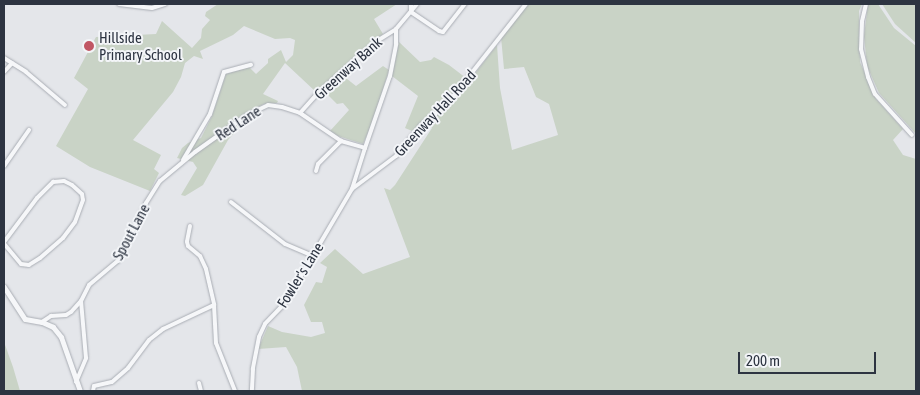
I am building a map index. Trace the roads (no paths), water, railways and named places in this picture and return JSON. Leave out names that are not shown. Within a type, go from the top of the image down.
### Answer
[{"type":"street","points":[[119,4],[152,8],[165,4]]},
{"type":"street","points":[[411,4],[411,12]]},
{"type":"street","points":[[396,29],[417,4]]},
{"type":"street","points":[[411,12],[443,32],[465,4]]},
{"type":"street","name":"Greenway Hall Road","points":[[352,189],[396,156],[420,126],[448,103],[526,4]]},
{"type":"street","points":[[866,4],[862,22],[861,49],[868,77],[875,94],[912,135]]},
{"type":"street","name":"Greenway Bank","points":[[300,114],[318,92],[386,34],[396,29],[396,44],[390,76],[352,189]]},
{"type":"street","points":[[4,58],[26,72],[65,105]]},
{"type":"street","points":[[4,72],[12,63]]},
{"type":"street","points":[[182,162],[210,114],[224,72],[251,65]]},
{"type":"street","name":"Red Lane","points":[[182,162],[260,107],[274,104],[300,114],[341,141],[365,148]]},
{"type":"street","points":[[4,166],[29,130]]},
{"type":"street","points":[[316,170],[318,164],[341,141]]},
{"type":"street","name":"Spout Lane","points":[[42,322],[51,316],[66,315],[81,302],[89,285],[118,262],[155,188],[182,162]]},
{"type":"street","points":[[64,181],[82,194],[83,200],[75,222],[63,238],[29,265],[20,264],[4,243],[37,198],[53,182],[64,181]]},
{"type":"street","name":"Fowler's Lane","points":[[252,391],[254,359],[258,337],[265,324],[285,303],[352,189]]},
{"type":"street","points":[[231,202],[286,244],[313,256]]},
{"type":"street","points":[[190,226],[188,246],[200,256],[206,269],[214,305],[216,343],[235,391]]},
{"type":"street","points":[[4,287],[25,319],[42,322],[53,327],[61,337],[80,391]]},
{"type":"street","points":[[76,383],[86,358],[81,302]]},
{"type":"street","points":[[93,391],[94,386],[112,382],[128,368],[149,340],[163,329],[214,305]]},
{"type":"street","points":[[199,384],[201,391]]},
{"type":"place","name":"Hillside Primary School","points":[[89,46]]}]
